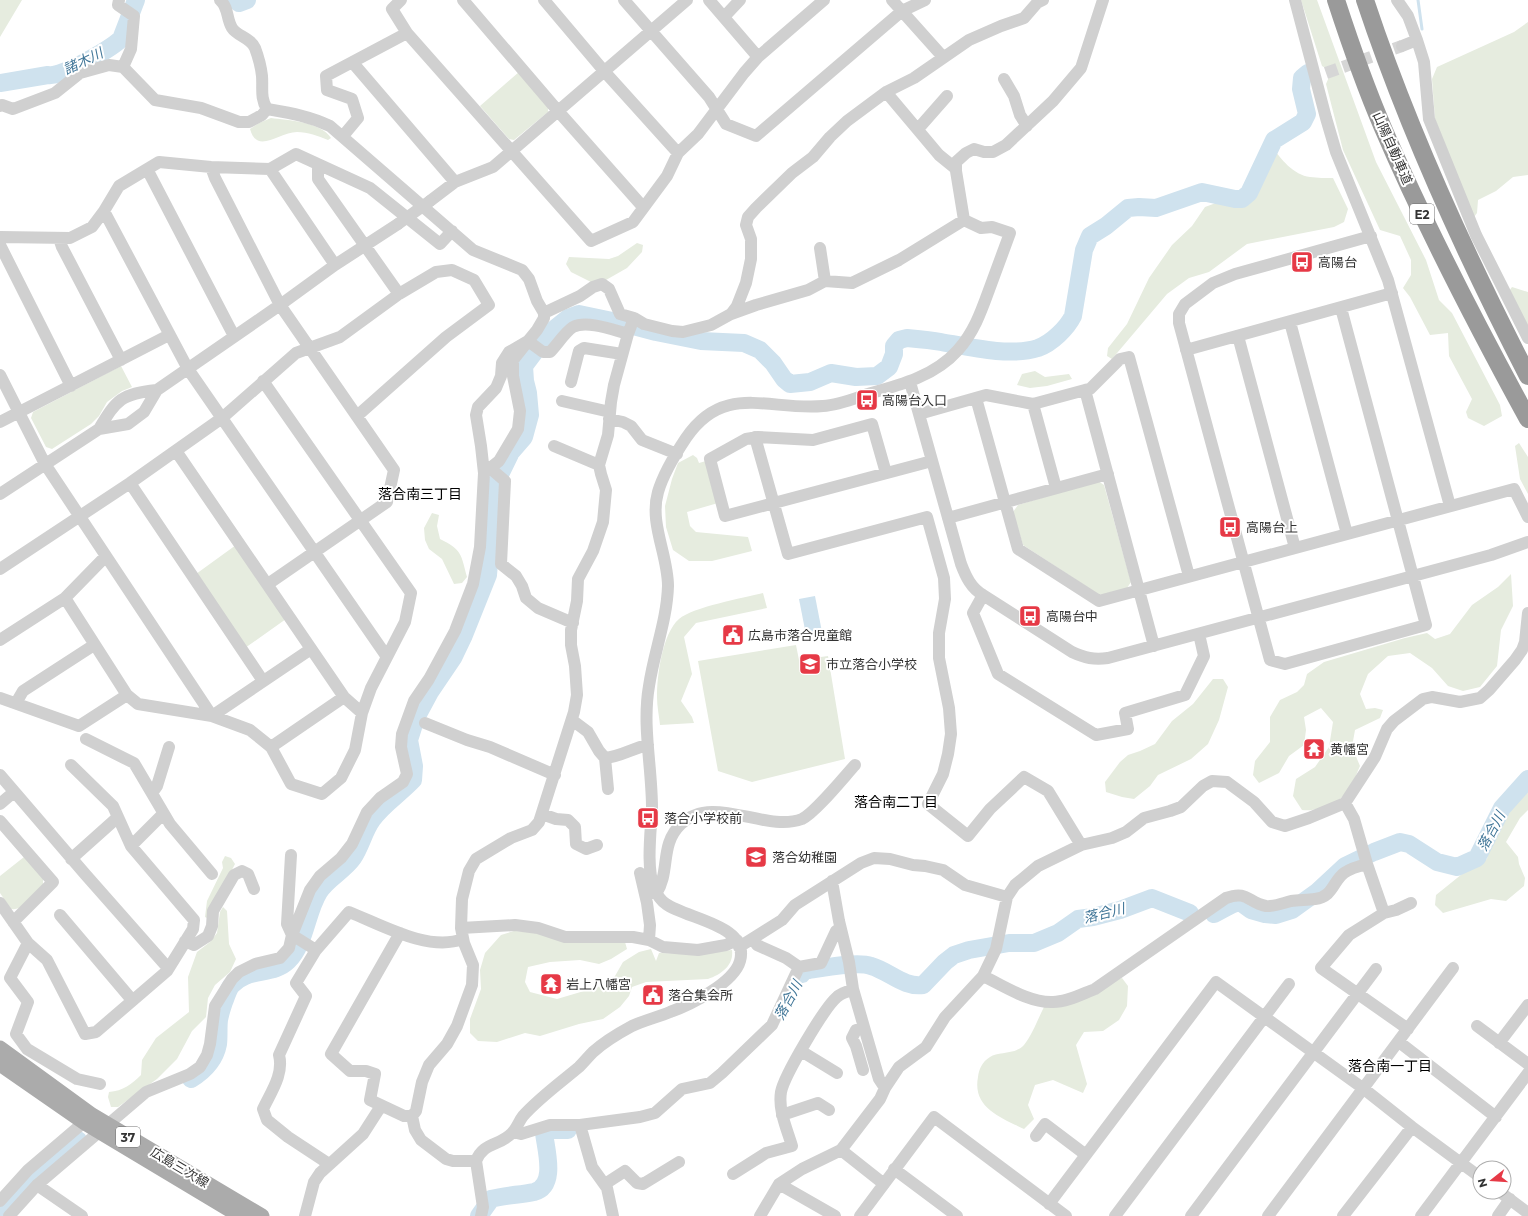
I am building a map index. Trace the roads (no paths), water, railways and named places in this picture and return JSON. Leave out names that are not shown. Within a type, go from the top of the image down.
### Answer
[{"type":"highway","name":"山陽自動車道","points":[[1336,0],[1352,49],[1382,127],[1453,278],[1528,419]]},
{"type":"highway","name":"山陽自動車道","points":[[1365,0],[1407,117],[1440,194],[1476,272],[1528,376]]},
{"type":"main road","name":"広島三次線","points":[[0,1048],[88,1119]]},
{"type":"main road","name":"広島三次線","points":[[0,1064],[240,1216]]},
{"type":"main road","name":"広島三次線","points":[[103,1128],[262,1216]]},
{"type":"street","points":[[119,0],[118,5],[134,16],[131,49],[123,67]]},
{"type":"street","points":[[220,0],[225,5],[232,29],[255,47],[262,76],[263,104],[267,109],[301,114],[330,126],[473,250],[522,270],[529,279],[537,301],[544,312],[544,318],[537,330],[535,346]]},
{"type":"street","points":[[401,0],[392,9],[407,32],[591,241],[633,222],[667,176],[678,153],[698,134],[715,109],[758,57],[824,0]]},
{"type":"street","points":[[463,0],[643,207]]},
{"type":"street","points":[[544,0],[604,71],[678,153]]},
{"type":"street","points":[[624,0],[709,97],[715,109],[726,124],[756,136],[902,11],[925,0]]},
{"type":"street","points":[[0,494],[99,429],[128,424],[144,412],[157,390],[364,245],[398,224],[455,182],[493,167],[650,30],[687,0]]},
{"type":"street","points":[[709,0],[758,57]]},
{"type":"street","points":[[724,16],[740,0]]},
{"type":"street","points":[[892,0],[943,57]]},
{"type":"street","points":[[731,314],[737,306],[746,283],[751,258],[751,239],[746,225],[748,217],[756,208],[792,173],[814,157],[830,137],[847,121],[886,92],[914,78],[969,40],[1024,18],[1037,3],[1043,0]]},
{"type":"street","points":[[964,220],[955,168],[956,162],[966,152],[974,149],[984,152],[993,152],[1006,145],[1053,101],[1081,68],[1103,0]]},
{"type":"street","points":[[1295,0],[1321,75],[1336,152],[1392,293],[1450,506]]},
{"type":"street","points":[[1397,0],[1408,16],[1424,62],[1429,119],[1476,235],[1528,338]]},
{"type":"street","points":[[343,136],[358,118],[352,99],[327,90],[326,76],[353,63],[407,32]]},
{"type":"street","points":[[1402,46],[1417,40]]},
{"type":"street","points":[[353,63],[455,182]]},
{"type":"street","points":[[0,106],[2,105],[13,109],[55,93],[80,73],[109,65],[123,67],[155,100],[201,108],[239,122],[249,122],[262,115],[267,109]]},
{"type":"street","points":[[1004,79],[1014,96],[1020,115],[1027,126]]},
{"type":"street","points":[[886,92],[939,155],[955,168]]},
{"type":"street","points":[[918,129],[947,96]]},
{"type":"street","points":[[0,237],[70,238],[92,227],[104,211],[119,186],[159,162],[211,167],[270,169],[296,154],[370,188],[440,244],[452,231]]},
{"type":"street","points":[[318,164],[318,179],[399,294]]},
{"type":"street","points":[[211,167],[215,178],[280,305],[394,470],[387,502],[268,584]]},
{"type":"street","points":[[147,169],[234,336]]},
{"type":"street","points":[[270,169],[335,265]]},
{"type":"street","points":[[104,211],[188,369],[387,657]]},
{"type":"street","points":[[481,1216],[483,1206],[476,1162],[479,1154],[486,1148],[509,1136],[521,1119],[541,1098],[584,1063],[591,1053],[604,1043],[632,1026],[668,1013],[692,1002],[727,979],[735,970],[740,960],[738,944],[726,930],[674,909],[663,902],[651,880],[652,798],[646,715],[648,687],[668,592],[668,576],[656,508],[658,492],[685,439],[697,424],[711,413],[742,402],[762,402],[808,407],[837,404],[910,382],[930,373],[947,361],[958,351],[976,325],[1010,233],[992,227],[981,228],[964,220]]},
{"type":"street","points":[[573,623],[538,608],[526,598],[522,586],[516,576],[501,564],[505,481],[493,473],[476,415],[478,407],[496,388],[502,363],[509,352],[535,346],[550,352],[572,328],[579,325],[651,326],[683,332],[711,325],[731,314],[808,290],[825,281],[852,283],[899,260],[964,220]]},
{"type":"street","points":[[1341,308],[1426,625],[1285,664],[1270,660],[1186,350],[1179,323],[1179,314],[1185,304],[1213,283],[1235,274],[1370,236]]},
{"type":"street","points":[[59,238],[62,247],[121,360]]},
{"type":"street","points":[[0,245],[71,386]]},
{"type":"street","points":[[820,248],[825,281]]},
{"type":"street","points":[[0,568],[80,517],[222,418],[296,353],[340,336],[399,294],[436,272],[452,270],[474,280],[489,305],[446,337],[358,416]]},
{"type":"street","points":[[544,312],[580,296],[593,287],[602,284],[609,289],[620,314],[631,326]]},
{"type":"street","points":[[1186,350],[1392,293]]},
{"type":"street","points":[[1290,322],[1347,534]]},
{"type":"street","points":[[412,1116],[416,1111],[422,1082],[429,1065],[447,1044],[457,1026],[472,985],[473,965],[462,934],[462,899],[469,871],[476,859],[511,838],[532,830],[539,822],[572,720],[577,695],[575,666],[571,645],[577,601],[578,579],[593,552],[602,522],[606,490],[600,474],[599,465],[608,436],[614,385],[631,326]]},
{"type":"street","points":[[0,422],[170,335]]},
{"type":"street","points":[[1238,336],[1295,548]]},
{"type":"street","points":[[9,1216],[37,1185],[146,1092],[190,1074],[200,1067],[208,1055],[215,1006],[232,979],[239,972],[255,964],[280,958],[297,939],[310,890],[320,876],[341,858],[352,844],[367,812],[380,798],[403,782],[407,774],[401,747],[402,734],[414,701],[429,679],[455,631],[473,584],[493,473],[498,461],[518,429],[520,411],[513,376],[513,360],[535,346]]},
{"type":"street","points":[[571,382],[579,351],[584,348],[622,354]]},
{"type":"street","points":[[919,414],[986,395],[1034,404],[1090,389],[1120,360],[1129,357],[1189,576]]},
{"type":"street","points":[[0,376],[45,464],[212,716]]},
{"type":"street","points":[[65,598],[127,695],[138,704],[212,716],[250,730],[271,747],[291,784],[322,794],[341,778],[356,750],[362,713],[371,688],[405,622],[411,593],[263,381]]},
{"type":"street","points":[[910,382],[948,518],[965,574],[971,585],[983,595],[1083,658],[1095,660],[1108,658],[1492,555],[1528,542]]},
{"type":"street","points":[[99,429],[113,406],[123,398],[135,392],[157,390]]},
{"type":"street","points":[[1085,390],[1154,646]]},
{"type":"street","points":[[976,398],[1018,549],[1099,601],[1514,489],[1528,517]]},
{"type":"street","points":[[562,401],[610,416],[631,426],[642,440],[677,454]]},
{"type":"street","points":[[1034,404],[1056,488]]},
{"type":"street","points":[[886,473],[872,424],[814,440],[755,437],[746,438],[710,459],[725,516],[932,461]]},
{"type":"street","points":[[755,437],[788,554],[927,517],[944,578],[945,599],[939,633],[939,658],[949,708],[950,734],[948,754],[943,774],[928,804],[968,836],[990,809],[1024,777],[1048,791],[1082,845]]},
{"type":"street","points":[[554,446],[599,465]]},
{"type":"street","points":[[176,451],[344,697],[362,713]]},
{"type":"street","points":[[948,518],[1108,474]]},
{"type":"street","points":[[130,483],[263,681]]},
{"type":"street","points":[[0,640],[65,598],[106,556]]},
{"type":"street","points":[[983,595],[973,613],[998,674],[1096,735],[1128,729],[1125,713],[1185,695],[1204,656],[1199,634]]},
{"type":"street","points":[[760,1216],[779,1184],[802,1169],[841,1150],[880,1099],[885,1088],[899,1067],[926,1047],[945,1017],[983,976],[997,945],[1007,897],[1015,885],[1038,866],[1082,845],[1112,838],[1126,832],[1144,818],[1170,811],[1181,806],[1203,786],[1212,781],[1227,782],[1254,802],[1272,822],[1285,826],[1309,818],[1345,802],[1375,757],[1387,730],[1394,721],[1423,699],[1432,698],[1460,702],[1480,698],[1489,690],[1522,650],[1525,642],[1528,612]]},
{"type":"street","points":[[16,703],[23,691],[94,645]]},
{"type":"street","points":[[212,716],[311,649]]},
{"type":"street","points":[[0,698],[79,726],[127,695]]},
{"type":"street","points":[[271,747],[344,697]]},
{"type":"street","points":[[572,720],[588,732],[605,758],[608,789]]},
{"type":"street","points":[[425,723],[467,740],[490,747],[555,774]]},
{"type":"street","points":[[86,739],[134,763],[163,814],[212,874]]},
{"type":"street","points":[[605,758],[614,757],[638,747],[648,745]]},
{"type":"street","points":[[152,793],[157,786],[169,747]]},
{"type":"street","points":[[0,903],[28,943],[47,960],[85,1034],[96,1032],[168,968],[193,929],[194,920],[131,846],[113,806],[71,765]]},
{"type":"street","points":[[647,903],[658,895],[662,885],[667,846],[674,833],[692,816],[706,812],[714,812],[790,822],[803,818],[812,812],[855,765]]},
{"type":"street","points":[[0,776],[168,968]]},
{"type":"street","points":[[0,804],[14,792]]},
{"type":"street","points":[[1345,802],[1354,819],[1367,864],[1384,913]]},
{"type":"street","points":[[131,846],[163,814]]},
{"type":"street","points":[[542,814],[556,819],[568,820],[576,827],[576,844],[586,848],[597,845]]},
{"type":"street","points":[[72,859],[118,817]]},
{"type":"street","points":[[0,822],[53,882],[14,922]]},
{"type":"street","points":[[291,855],[287,924],[297,939],[316,950]]},
{"type":"street","points":[[330,1164],[288,1137],[267,1120],[263,1109],[280,1074],[281,1062],[279,1055],[306,996],[296,983],[316,950],[349,912],[400,933],[439,943],[453,943],[462,934],[515,925],[538,928],[565,936],[633,937],[649,940],[663,947],[698,950],[738,944],[753,939],[782,920],[795,906],[832,881],[861,863],[874,858],[890,859],[913,865],[943,870],[964,885],[1007,897]]},
{"type":"street","points":[[983,976],[1027,997],[1040,1001],[1054,1002],[1075,997],[1095,989],[1226,898],[1235,895],[1245,896],[1258,904],[1268,906],[1305,899],[1316,899],[1326,895],[1343,874],[1357,866],[1367,864]]},
{"type":"street","points":[[185,941],[194,945],[208,936],[212,926],[213,911],[234,875],[242,871],[248,874],[254,889]]},
{"type":"street","points":[[640,873],[647,903],[650,925],[649,940]]},
{"type":"street","points":[[832,881],[840,928],[850,966],[853,989],[879,1079],[885,1088]]},
{"type":"street","points":[[1408,1030],[1321,968],[1349,935],[1384,913],[1396,910],[1411,903]]},
{"type":"street","points":[[60,915],[132,1000]]},
{"type":"street","points":[[753,939],[757,945],[786,958],[799,967],[821,963],[836,931],[840,928]]},
{"type":"street","points":[[400,933],[331,1054],[350,1071],[366,1070],[375,1074],[370,1100],[404,1116],[412,1116]]},
{"type":"street","points":[[28,943],[10,978],[28,1002],[16,1034],[27,1049],[76,1079],[100,1084]]},
{"type":"street","points":[[513,1132],[521,1134],[550,1125],[580,1125],[640,1117],[655,1113],[682,1090],[710,1083],[772,1025],[799,967]]},
{"type":"street","points":[[1268,1216],[1453,968]]},
{"type":"street","points":[[1191,1216],[1376,969]]},
{"type":"street","points":[[1049,1204],[1216,982],[1364,1089],[1412,1127],[1472,1171]]},
{"type":"street","points":[[1115,1216],[1289,984]]},
{"type":"street","points":[[733,1174],[766,1153],[792,1146],[781,1108],[781,1092],[786,1076],[828,1006],[838,996],[853,989]]},
{"type":"street","points":[[1499,1043],[1528,1005]]},
{"type":"street","points":[[1477,1026],[1528,1064]]},
{"type":"street","points":[[863,1070],[852,1038],[856,1030],[864,1028]]},
{"type":"street","points":[[1399,1042],[1496,1117]]},
{"type":"street","points":[[16,1061],[27,1049]]},
{"type":"street","points":[[801,1051],[838,1073]]},
{"type":"street","points":[[1421,1216],[1528,1073]]},
{"type":"street","points":[[782,1114],[818,1103],[829,1110]]},
{"type":"street","points":[[306,1216],[314,1182],[320,1172],[363,1134],[381,1106]]},
{"type":"street","points":[[412,1116],[415,1130],[421,1140],[446,1159],[453,1161],[476,1162]]},
{"type":"street","points":[[860,1216],[934,1117],[1066,1216]]},
{"type":"street","points":[[0,1201],[28,1170],[88,1119]]},
{"type":"street","points":[[1036,1136],[1045,1124],[1086,1155]]},
{"type":"street","points":[[580,1125],[592,1167],[607,1188],[613,1216]]},
{"type":"street","points":[[1343,1216],[1412,1127]]},
{"type":"street","points":[[841,1150],[884,1184]]},
{"type":"street","points":[[605,1184],[625,1171],[637,1183],[643,1184],[679,1162]]},
{"type":"street","points":[[894,1169],[957,1216]]},
{"type":"street","points":[[779,1184],[835,1216]]},
{"type":"street","points":[[37,1185],[82,1216]]},
{"type":"street","points":[[1498,1216],[1509,1200]]},
{"type":"street","points":[[1511,1200],[1528,1213]]},
{"type":"water","points":[[815,596],[822,632],[806,635],[799,599]]},
{"type":"waterway","name":"諸木川","points":[[0,83],[54,75],[74,68],[96,56],[121,39],[136,0]]},
{"type":"waterway","name":"諸木川","points":[[235,0],[239,3],[247,0]]},
{"type":"waterway","points":[[1418,0],[1422,29]]},
{"type":"waterway","points":[[191,1079],[204,1069],[212,1060],[217,1050],[220,1016],[226,996],[231,986],[237,980],[245,976],[275,969],[288,961],[299,946],[311,909],[319,892],[353,858],[369,824],[376,814],[413,780],[414,766],[409,740],[416,718],[430,692],[453,658],[488,575],[496,483],[511,452],[524,437],[530,415],[524,366],[548,334],[568,318],[579,314],[701,341],[744,343],[760,350],[790,384],[810,382],[831,373],[856,377],[877,376],[889,367],[894,354],[894,346],[899,340],[907,338],[990,350],[1015,352],[1038,348],[1049,343],[1058,335],[1073,316],[1084,250],[1090,236],[1106,226],[1128,208],[1156,208],[1202,192],[1235,199],[1242,199],[1249,193],[1274,140],[1303,122],[1307,114],[1301,89],[1302,78],[1308,73]]},
{"type":"waterway","name":"落合川","points":[[1214,914],[1240,902],[1251,910],[1265,914],[1276,915],[1292,910],[1317,892],[1345,866],[1374,852],[1400,842],[1409,844],[1437,862],[1457,867],[1477,858],[1502,808],[1528,779]]},
{"type":"waterway","name":"落合川","points":[[802,974],[804,971],[858,964],[878,968],[909,984],[923,985],[945,962],[954,955],[969,950],[1009,943],[1034,943],[1058,933],[1078,919],[1120,910],[1152,898],[1190,913]]},
{"type":"waterway","name":"落合川","points":[[479,1216],[491,1199],[534,1192],[541,1188],[546,1183],[548,1175],[548,1158],[544,1133],[550,1130],[568,1130]]},
{"type":"waterway","points":[[0,1215],[34,1178],[78,1140]]},
{"type":"tunnel","points":[[1326,73],[1402,46]]},
{"type":"place","name":"高陽台","points":[[1302,262]]},
{"type":"place","name":"高陽台入口","points":[[867,400]]},
{"type":"place","name":"高陽台上","points":[[1230,527]]},
{"type":"place","name":"高陽台中","points":[[1030,616]]},
{"type":"place","name":"広島市落合児童館","points":[[733,635]]},
{"type":"place","name":"市立落合小学校","points":[[810,664]]},
{"type":"place","name":"黄幡宮","points":[[1314,749]]},
{"type":"place","name":"落合小学校前","points":[[648,818]]},
{"type":"place","name":"落合幼稚園","points":[[756,857]]},
{"type":"place","name":"岩上八幡宮","points":[[551,984]]},
{"type":"place","name":"落合集会所","points":[[653,995]]},
{"type":"district","name":"落合南三丁目","points":[[420,494]]},
{"type":"district","name":"落合南二丁目","points":[[896,802]]},
{"type":"district","name":"落合南一丁目","points":[[1390,1066]]}]
